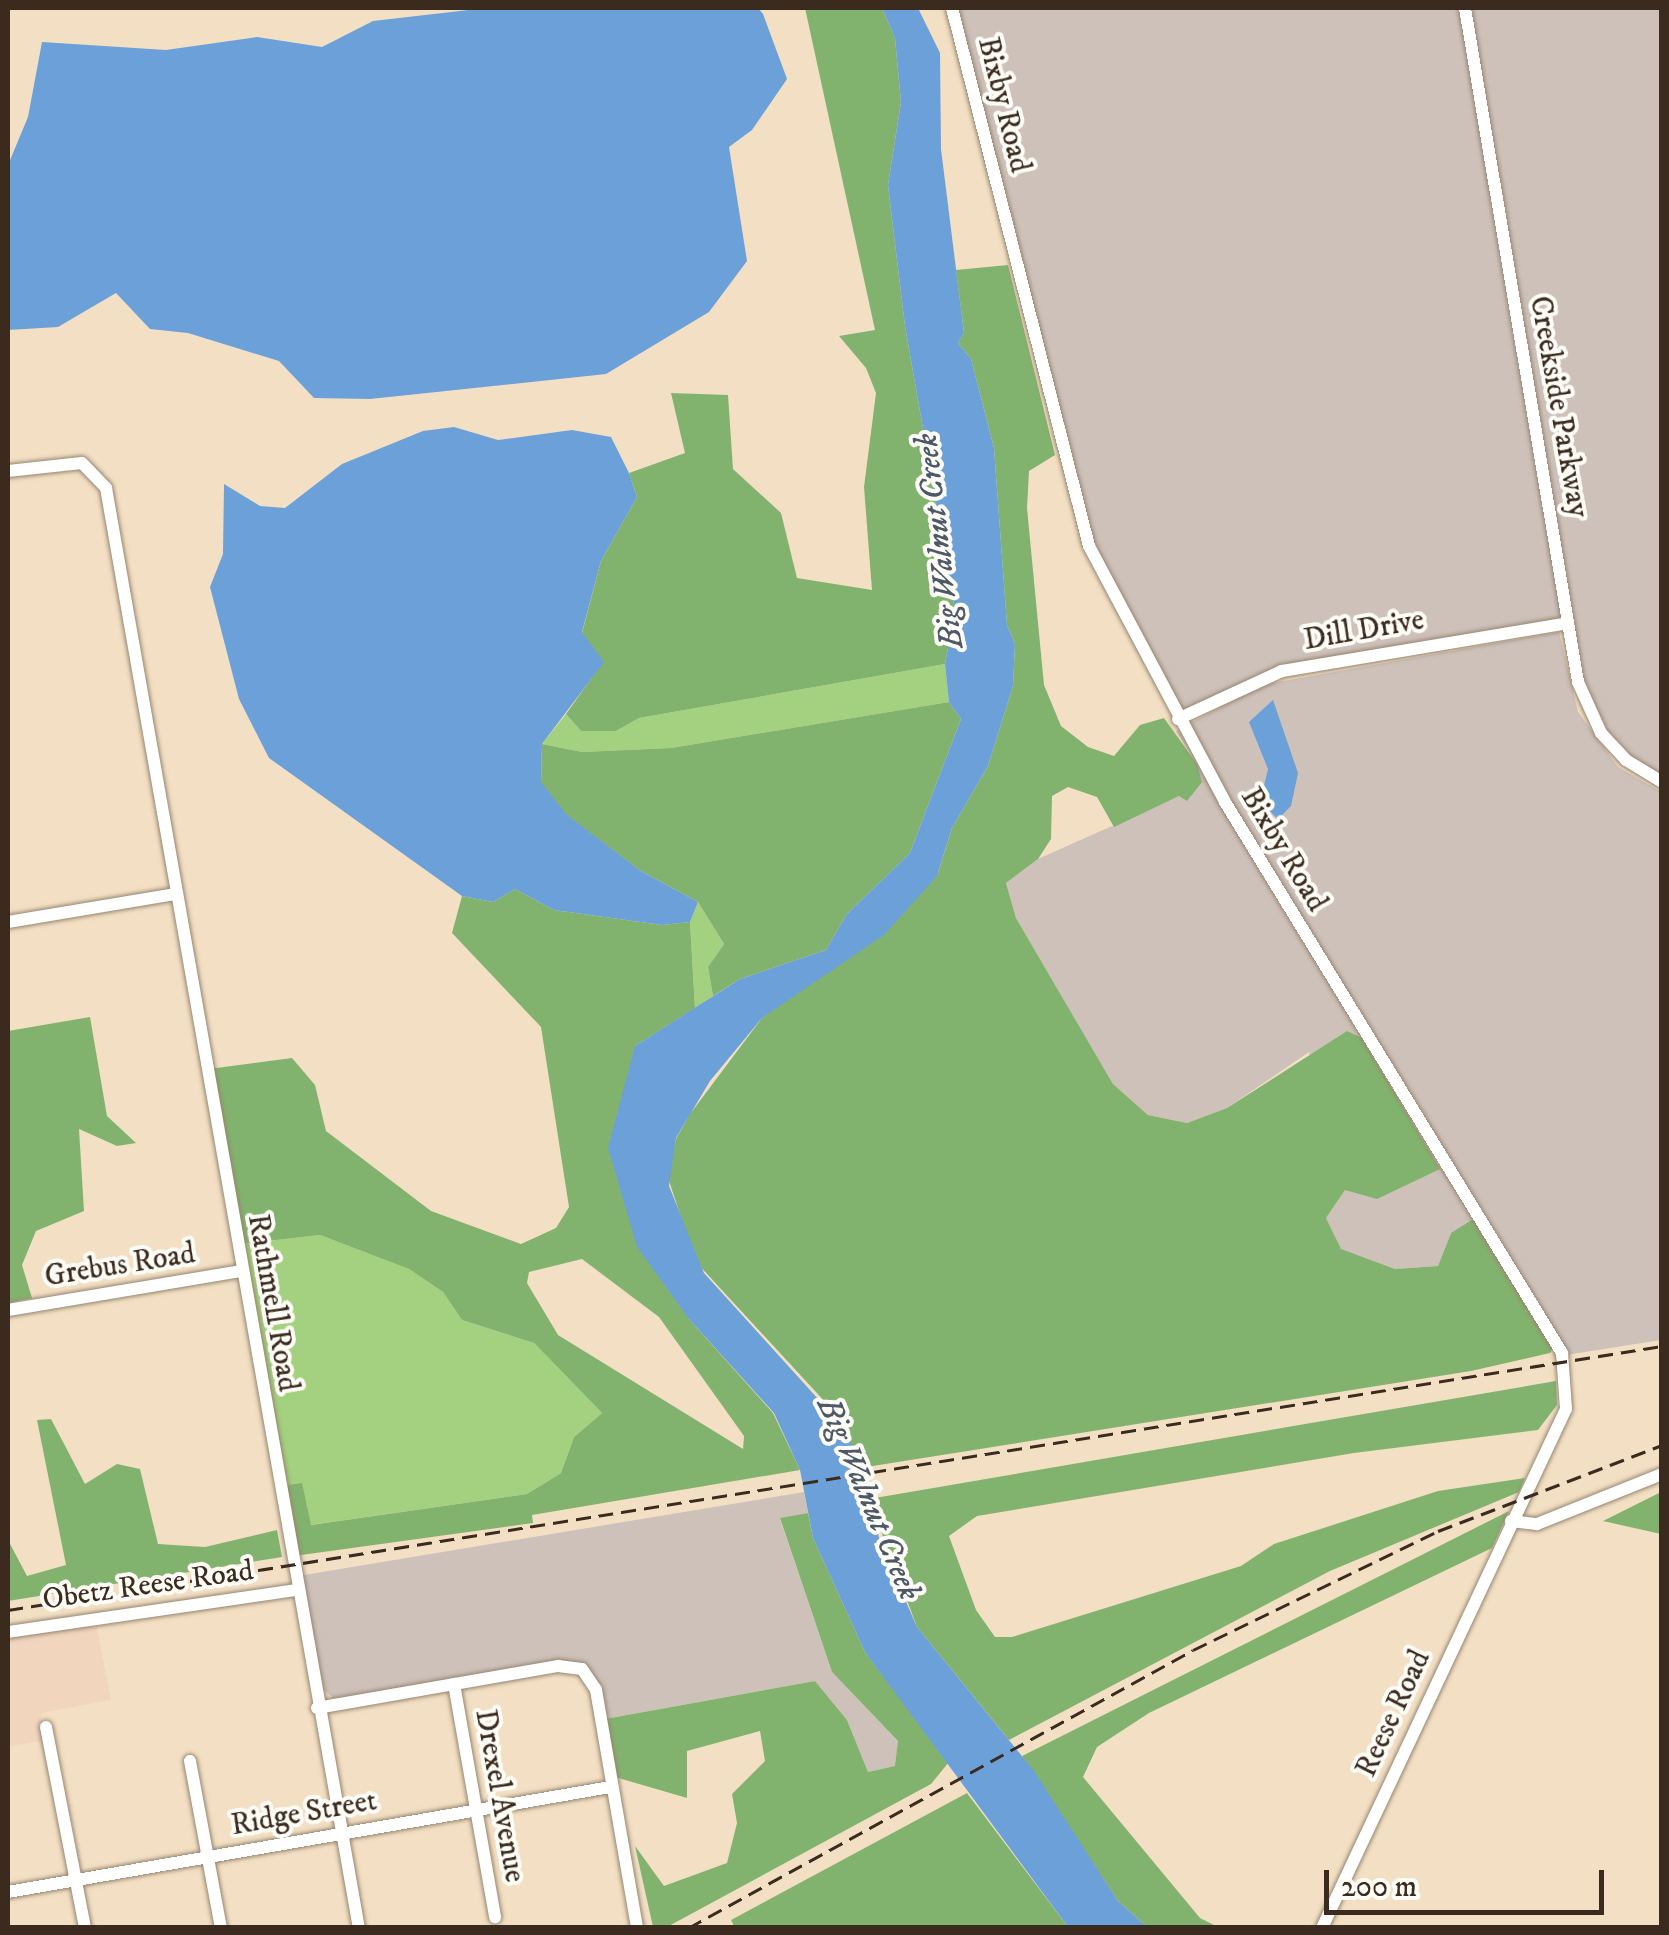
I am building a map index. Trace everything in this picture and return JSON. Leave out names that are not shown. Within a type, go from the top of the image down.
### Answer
[{"type":"street","name":"Bixby Road","points":[[952,8],[1079,521],[1178,719],[1560,1345],[1566,1408],[1511,1521]]},
{"type":"street","name":"Creekside Parkway","points":[[1466,8],[1568,622],[1590,716],[1626,760],[1662,782]]},
{"type":"street","name":"Rathmell Road","points":[[8,472],[82,463],[106,488],[296,1590],[359,1928]]},
{"type":"street","name":"Dill Drive","points":[[1178,719],[1282,670],[1568,622]]},
{"type":"street","points":[[8,922],[175,894]]},
{"type":"street","name":"Grebus Road","points":[[8,1310],[242,1272]]},
{"type":"street","points":[[1511,1521],[1537,1524],[1662,1474]]},
{"type":"street","name":"Reese Road","points":[[1322,1928],[1511,1521]]},
{"type":"street","name":"Obetz Reese Road","points":[[8,1632],[296,1590]]},
{"type":"street","points":[[317,1708],[558,1666],[582,1669],[596,1690],[637,1928]]},
{"type":"street","name":"Drexel Avenue","points":[[454,1684],[495,1917]]},
{"type":"street","points":[[46,1727],[84,1928]]},
{"type":"street","points":[[190,1762],[221,1928]]},
{"type":"street","name":"Ridge Street","points":[[8,1892],[610,1787]]},
{"type":"shaded area","points":[[952,8],[1661,8],[1661,782],[1626,760],[1590,716],[1568,623],[1282,671],[1178,719],[1099,566]]},
{"type":"shaded area","points":[[1559,632],[1578,712],[1618,767],[1661,792],[1661,1340],[1566,1355],[1451,1233],[1438,1266],[1395,1269],[1341,1250],[1326,1218],[1345,1190],[1309,1052],[1227,1108],[1187,1123],[1148,1115],[1113,1084],[1016,918],[1006,883],[1038,859],[1179,796],[1197,764],[1176,731],[1261,685]]},
{"type":"shaded area","points":[[804,1492],[808,1513],[780,1519],[832,1672],[898,1741],[896,1766],[868,1772],[847,1720],[815,1681],[605,1719],[593,1674],[576,1662],[335,1700],[317,1684],[298,1576]]},
{"type":"shaded area","points":[[96,1623],[111,1700],[41,1713],[45,1741],[8,1746],[8,1636]]},
{"type":"green space","points":[[805,8],[882,8],[895,38],[901,102],[888,185],[905,326],[955,611],[945,664],[639,718],[616,731],[581,731],[566,714],[603,662],[582,633],[601,561],[637,497],[629,473],[685,453],[671,393],[728,395],[733,469],[781,513],[797,578],[872,590],[864,487],[876,393],[866,368],[839,336],[875,330]]},
{"type":"green space","points":[[1008,265],[1055,455],[1029,471],[1027,508],[1044,685],[1061,726],[1088,747],[1114,756],[1140,725],[1164,718],[1197,764],[1202,782],[1187,801],[1179,796],[1114,827],[1097,797],[1068,787],[1052,796],[1051,839],[1038,859],[1006,883],[1016,918],[1113,1084],[1148,1115],[1187,1123],[1227,1108],[1347,1031],[1362,1038],[1440,1169],[1377,1199],[1345,1190],[1326,1218],[1341,1249],[1395,1269],[1438,1266],[1451,1233],[1475,1218],[1554,1347],[1550,1353],[1471,1371],[860,1468],[839,1417],[696,1262],[668,1178],[676,1139],[690,1114],[762,1018],[938,873],[952,828],[988,766],[1013,686],[1015,644],[1007,625],[994,448],[971,359],[958,343],[964,333],[956,270]]},
{"type":"green space","points":[[945,664],[949,702],[671,748],[582,752],[542,744],[566,714],[581,731],[616,731],[639,718]]},
{"type":"green space","points":[[949,702],[961,719],[910,853],[847,914],[826,950],[740,979],[713,996],[708,967],[724,944],[698,902],[641,871],[566,815],[541,783],[542,744],[582,752],[671,748]]},
{"type":"green space","points":[[515,889],[554,910],[662,925],[690,922],[695,1008],[635,1046],[689,1319],[773,1413],[800,1470],[532,1515],[533,1523],[294,1556],[283,1486],[302,1483],[311,1525],[527,1494],[561,1473],[574,1437],[602,1413],[534,1343],[462,1320],[443,1292],[409,1269],[320,1235],[242,1244],[209,1069],[292,1058],[315,1085],[326,1131],[431,1211],[521,1244],[556,1228],[569,1207],[541,1027],[452,933],[462,896],[493,902]],"holes":[[[582,1259],[659,1317],[744,1436],[743,1449],[558,1335],[527,1283],[529,1272]]]},
{"type":"green space","points":[[698,902],[724,944],[708,967],[713,996],[695,1008],[690,922]]},
{"type":"green space","points":[[90,1017],[107,1116],[136,1143],[117,1146],[79,1129],[84,1211],[36,1231],[22,1265],[32,1298],[8,1303],[8,1031]]},
{"type":"green space","points":[[320,1235],[409,1269],[443,1292],[462,1320],[534,1343],[602,1413],[574,1437],[561,1473],[527,1494],[310,1525],[283,1486],[242,1244]]},
{"type":"green space","points":[[1556,1381],[1557,1405],[1538,1430],[1354,1453],[977,1516],[949,1536],[976,1610],[995,1637],[1012,1637],[1241,1566],[1274,1544],[1438,1491],[1525,1478],[1519,1492],[1330,1571],[1009,1740],[917,1627],[869,1499]]},
{"type":"green space","points":[[51,1419],[85,1484],[117,1464],[140,1469],[158,1544],[205,1547],[277,1530],[282,1557],[8,1601],[8,1540],[27,1576],[66,1565],[37,1420]]},
{"type":"green space","points":[[1661,1492],[1661,1534],[1603,1521]]},
{"type":"green space","points":[[1509,1511],[1492,1548],[1149,1713],[1097,1747],[1083,1777],[1200,1918],[1218,1927],[1147,1927],[1118,1901],[1022,1756]]},
{"type":"green space","points":[[808,1513],[813,1538],[865,1652],[949,1762],[931,1784],[667,1927],[653,1927],[635,1846],[664,1886],[727,1863],[737,1823],[732,1794],[765,1761],[760,1731],[687,1751],[687,1798],[615,1777],[605,1719],[815,1681],[847,1720],[868,1772],[895,1766],[898,1741],[832,1672],[780,1518]]},
{"type":"green space","points":[[967,1793],[1068,1927],[735,1928],[731,1920]]},
{"type":"water","points":[[486,8],[758,8],[763,14],[787,79],[752,130],[729,147],[747,261],[709,312],[606,374],[370,399],[314,398],[279,361],[188,333],[150,329],[116,293],[58,327],[8,330],[8,165],[28,117],[42,42],[166,50],[257,37],[322,47],[373,21]]},
{"type":"water","points":[[882,8],[918,8],[940,53],[941,149],[964,333],[958,343],[971,359],[994,448],[1007,625],[1015,644],[1013,686],[988,766],[952,828],[937,876],[884,935],[762,1018],[710,1081],[676,1138],[669,1186],[704,1273],[848,1432],[881,1544],[917,1627],[1034,1771],[1118,1901],[1147,1927],[1068,1927],[865,1652],[813,1538],[800,1470],[774,1413],[689,1319],[637,1247],[608,1148],[635,1046],[740,979],[826,950],[847,914],[910,853],[961,719],[949,702],[945,664],[955,611],[905,326],[888,185],[901,102],[895,38]]},
{"type":"water","points":[[454,427],[498,440],[572,430],[611,437],[629,473],[637,497],[601,561],[582,632],[604,662],[542,744],[541,782],[567,815],[641,871],[698,902],[690,922],[662,925],[554,910],[515,889],[493,902],[462,896],[269,758],[239,699],[210,587],[223,554],[224,484],[260,506],[285,508],[342,464],[423,431]]},
{"type":"water","points":[[1273,700],[1298,773],[1291,806],[1278,819],[1260,802],[1268,769],[1249,722]]},
{"type":"railway","points":[[8,1610],[1662,1346]]},
{"type":"railway","points":[[688,1928],[1193,1650],[1438,1531],[1662,1445]]},
{"type":"water label","name":"Big Walnut Creek","points":[[940,541]]},
{"type":"water label","name":"Big Walnut Creek","points":[[868,1499]]}]
